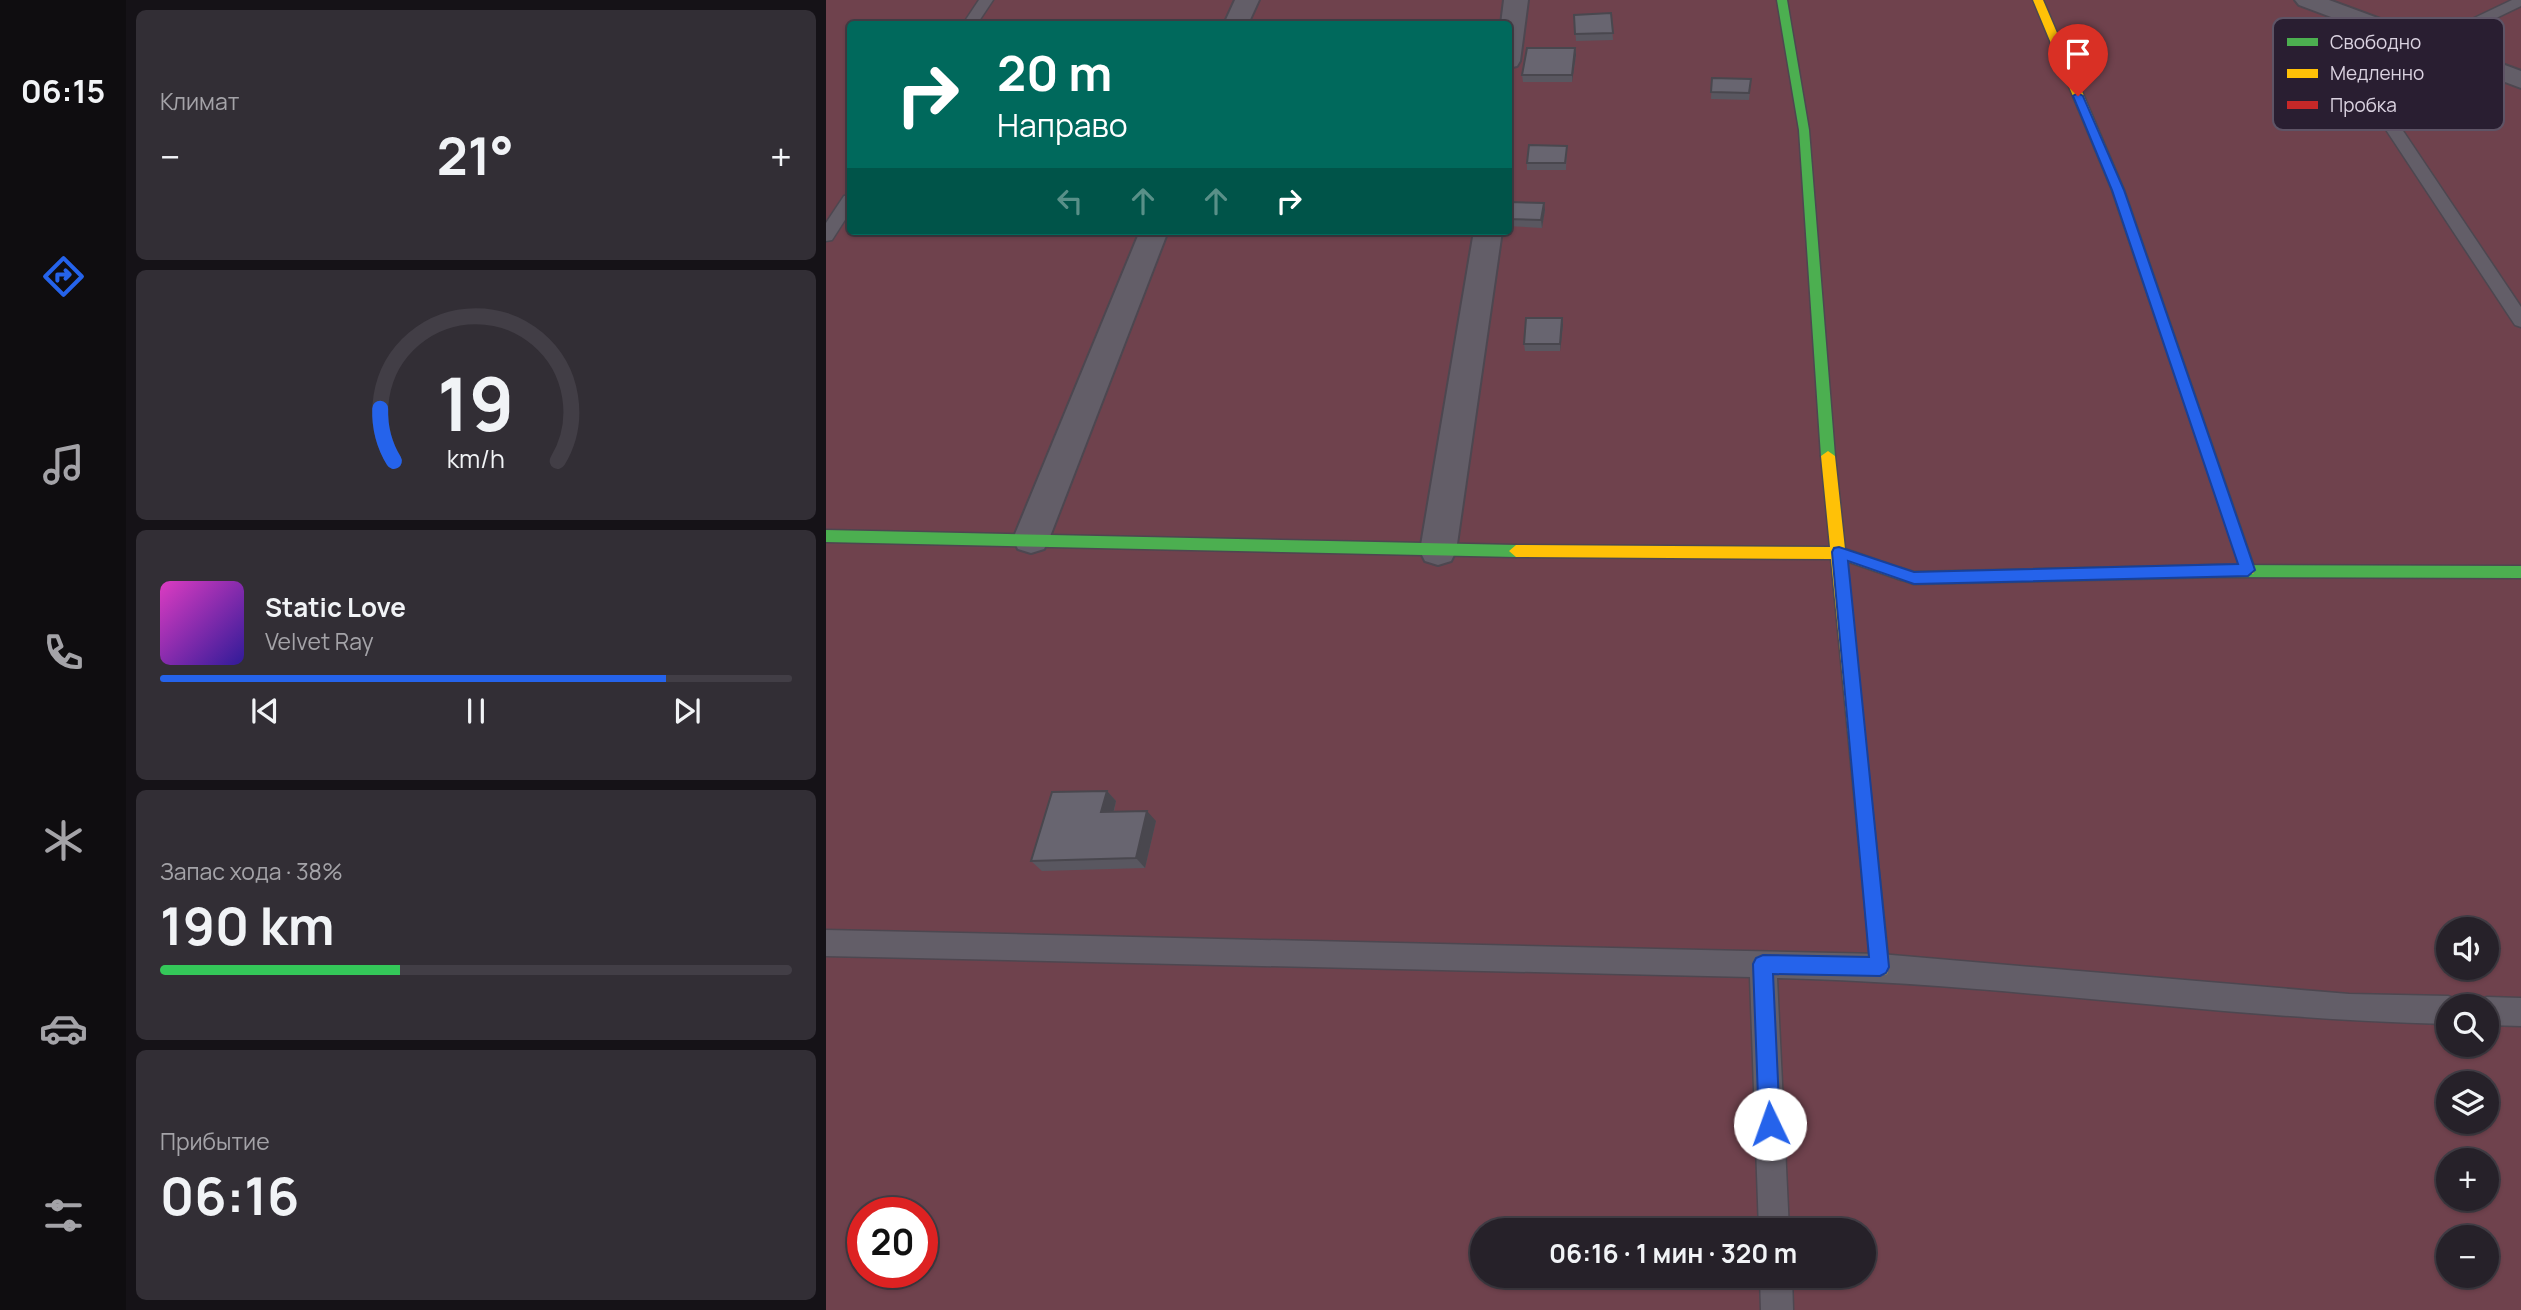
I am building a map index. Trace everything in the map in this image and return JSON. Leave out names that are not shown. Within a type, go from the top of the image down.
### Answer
[{"type":"street","points":[[1237,21],[1247,0]]},
{"type":"street","points":[[1512,30],[1516,0]]},
{"type":"street","points":[[1782,0],[1804,130],[1825,430],[1880,967]]},
{"type":"street","points":[[2038,0],[2118,190],[2248,570]]},
{"type":"street","points":[[2307,0],[2355,18]]},
{"type":"street","points":[[2504,74],[2521,80]]},
{"type":"street","points":[[1031,540],[1152,235]]},
{"type":"street","points":[[1438,551],[1487,235]]},
{"type":"street","points":[[826,536],[1438,551],[1839,552],[1914,578],[2248,570],[2521,572]]},
{"type":"lane","points":[[972,21],[986,0]]},
{"type":"lane","points":[[2485,18],[2521,1]]},
{"type":"lane","points":[[2394,130],[2521,321]]},
{"type":"lane","points":[[826,236],[847,204]]},
{"type":"lane","points":[[826,943],[1880,967],[2349,1008],[2436,1010]]},
{"type":"lane","points":[[1763,964],[1774,1218]]},
{"type":"lane","points":[[2499,1011],[2521,1012]]},
{"type":"lane","points":[[1776,1288],[1777,1310]]},
{"type":"shaded area","points":[[826,0],[2521,0],[2521,1310],[826,1310]]},
{"type":"building","points":[[1611,13],[1613,33],[1575,34],[1574,15]]},
{"type":"building","points":[[1527,48],[1575,48],[1572,75],[1522,75]]},
{"type":"building","points":[[1712,78],[1751,79],[1749,93],[1711,92]]},
{"type":"building","points":[[1529,145],[1567,146],[1565,163],[1527,163]]},
{"type":"building","points":[[1512,202],[1544,203],[1541,220],[1512,219]]},
{"type":"building","points":[[1526,318],[1562,318],[1560,344],[1524,344]]},
{"type":"building","points":[[1107,791],[1101,812],[1147,811],[1136,858],[1031,861],[1052,792]]},
{"type":"traffic: fast","points":[[1782,0],[1804,130],[1828,456]]},
{"type":"traffic: fast","points":[[826,536],[1516,551]]},
{"type":"traffic: fast","points":[[2217,571],[2521,572]]},
{"type":"traffic: slow","points":[[2038,0],[2118,190],[2248,570]]},
{"type":"traffic: slow","points":[[1828,456],[1880,967]]},
{"type":"traffic: slow","points":[[1516,551],[1839,553],[1901,574]]},
{"type":"traffic: jam","points":[[1901,574],[1914,578],[2217,571]]},
{"type":"route","points":[[1770,1124],[1763,964],[1880,967],[1839,552],[1914,578],[2248,570],[2118,190],[2078,96]]}]
